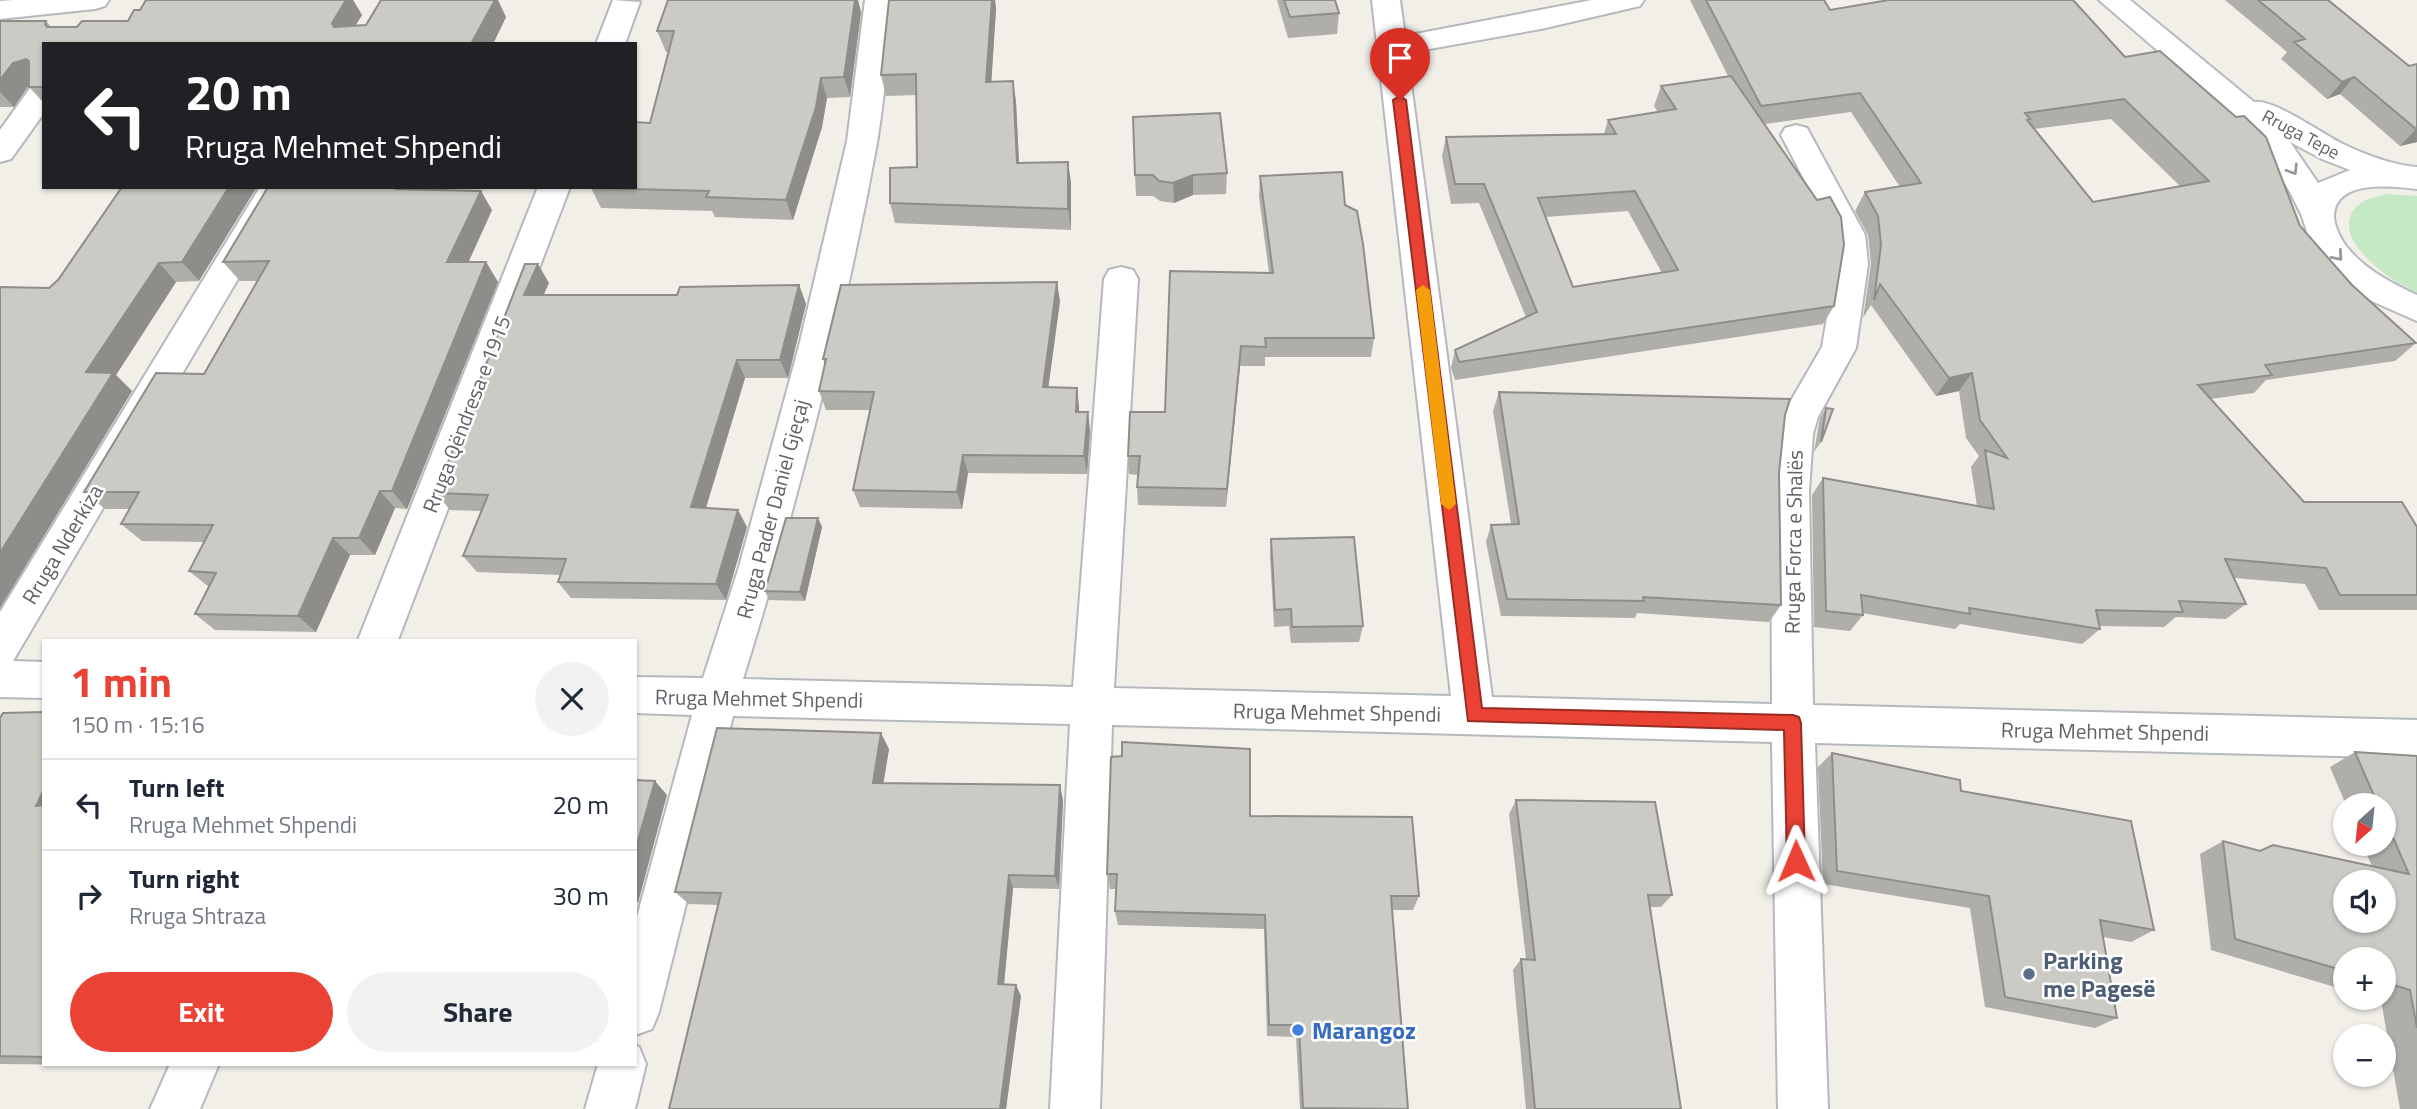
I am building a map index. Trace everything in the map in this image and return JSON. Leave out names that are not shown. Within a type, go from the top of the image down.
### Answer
[{"type":"street","name":"Rruga Pader Daniel Gjeçaj","points":[[637,1004],[717,697],[758,567],[816,346],[862,141],[879,0]]},
{"type":"street","points":[[1386,0],[1474,715]]},
{"type":"street","points":[[1393,47],[1541,20],[1630,0]]},
{"type":"street","name":"Rruga Tepe","points":[[2112,0],[2215,84],[2267,134],[2293,168],[2318,216],[2326,242],[2350,270],[2386,296],[2417,309]]},
{"type":"street","points":[[611,42],[626,2]]},
{"type":"street","points":[[0,10],[100,7]]},
{"type":"street","name":"Rruga Tepe","points":[[2215,84],[2286,129],[2333,152],[2404,176]]},
{"type":"street","points":[[0,152],[42,94]]},
{"type":"street","name":"Rruga Forca e Shalës","points":[[1793,723],[1790,491],[1795,434],[1800,416],[1839,348],[1852,264],[1849,235],[1796,135]]},
{"type":"street","name":"Rruga Tepe","points":[[2318,216],[2323,198],[2338,184],[2361,176],[2404,176]]},
{"type":"street","name":"Rruga Nderkiza","points":[[0,648],[274,189]]},
{"type":"street","name":"Rruga Qëndresa e 1915","points":[[378,639],[553,189]]},
{"type":"street","points":[[1075,1109],[1092,706],[1121,279]]},
{"type":"street","points":[[0,679],[42,680]]},
{"type":"street","name":"Rruga Mehmet Shpendi","points":[[637,695],[2417,738]]},
{"type":"street","points":[[1793,723],[1803,1109]]},
{"type":"street","points":[[175,1109],[194,1066]]},
{"type":"street","points":[[610,1109],[621,1066]]},
{"type":"green space","points":[[2386,194],[2417,196],[2417,292],[2377,268],[2354,242],[2349,228],[2351,215],[2361,203]]},
{"type":"building","points":[[146,0],[346,0],[332,23],[334,27],[366,25],[381,0],[495,0],[472,42],[42,42],[42,87],[29,87],[29,61],[26,59],[13,63],[0,80],[0,21],[46,21],[47,27],[77,27],[82,21],[128,21],[134,10],[140,10]]},
{"type":"building","points":[[668,0],[855,0],[844,77],[821,78],[816,107],[786,200],[706,197],[709,191],[630,189],[637,189],[637,122],[650,123],[674,31],[657,31]]},
{"type":"building","points":[[889,0],[992,0],[986,82],[1013,81],[1017,163],[1068,162],[1068,209],[890,203],[890,168],[917,167],[916,74],[881,75]]},
{"type":"building","points":[[1284,0],[1335,0],[1339,13],[1290,17]]},
{"type":"building","points":[[1706,0],[1824,0],[1830,10],[1889,0],[2073,0],[2125,57],[2160,51],[2236,117],[2244,116],[2266,137],[2300,226],[2352,285],[2416,343],[2265,365],[2272,375],[2198,385],[2304,502],[2402,502],[2417,527],[2417,595],[2340,595],[2326,568],[2225,559],[2246,604],[2179,601],[2183,612],[2096,610],[2100,629],[1969,608],[1970,614],[1861,595],[1863,615],[1826,611],[1823,478],[1994,509],[1985,450],[2007,458],[1980,420],[1972,373],[1949,378],[1880,284],[1874,300],[1881,245],[1878,216],[1865,192],[1921,183],[1860,93],[1761,106]],"holes":[[[2124,99],[2209,181],[2093,202],[2027,120],[2030,119],[2025,113]]]},
{"type":"building","points":[[2258,0],[2328,0],[2409,66],[2417,64],[2417,129],[2354,77],[2342,82],[2294,42],[2305,39]]},
{"type":"building","points":[[1731,76],[1817,200],[1830,197],[1841,217],[1844,245],[1834,306],[1459,362],[1455,350],[1537,312],[1484,184],[1455,184],[1446,137],[1616,134],[1608,120],[1676,109],[1661,86]],"holes":[[[1635,191],[1678,270],[1573,287],[1538,198]]]},
{"type":"building","points":[[1220,113],[1227,173],[1193,175],[1173,183],[1159,181],[1153,175],[1135,175],[1133,117]]},
{"type":"building","points":[[1342,172],[1345,205],[1357,211],[1374,338],[1265,338],[1266,347],[1241,346],[1227,489],[1137,487],[1140,456],[1128,456],[1130,412],[1165,412],[1170,271],[1273,273],[1260,176]]},
{"type":"building","points":[[121,189],[228,189],[182,262],[159,263],[86,372],[113,373],[0,553],[0,287],[49,288],[58,280]]},
{"type":"building","points":[[267,189],[481,191],[447,262],[486,262],[392,491],[380,491],[359,538],[333,538],[298,616],[195,614],[216,573],[189,571],[213,525],[121,524],[139,492],[84,492],[156,373],[204,374],[269,261],[223,262]]},
{"type":"building","points":[[525,264],[538,264],[524,295],[677,295],[680,287],[799,285],[780,360],[737,360],[691,507],[738,510],[716,584],[558,582],[566,559],[463,556],[488,495],[436,493]]},
{"type":"building","points":[[1057,282],[1043,387],[1077,388],[1076,412],[1088,412],[1084,456],[963,455],[957,492],[853,490],[874,392],[819,391],[826,359],[823,359],[841,285]]},
{"type":"building","points":[[1499,392],[1790,399],[1785,415],[1779,473],[1781,605],[1643,597],[1644,601],[1507,599],[1491,525],[1519,524]]},
{"type":"building","points":[[1826,408],[1833,409],[1821,442]]},
{"type":"building","points":[[786,518],[818,518],[800,592],[765,591]]},
{"type":"building","points":[[1354,537],[1363,626],[1292,627],[1291,609],[1275,610],[1271,539]]},
{"type":"building","points":[[42,712],[42,793],[36,806],[42,805],[42,1057],[0,1056],[0,718],[3,713]]},
{"type":"building","points":[[717,728],[881,733],[873,783],[1060,785],[1055,876],[1009,875],[998,984],[1016,985],[1000,1109],[669,1109],[721,893],[675,892]]},
{"type":"building","points":[[1122,742],[1250,749],[1250,816],[1412,817],[1419,896],[1391,896],[1408,1109],[1303,1108],[1299,1025],[1269,1025],[1265,915],[1115,911],[1117,874],[1107,874],[1111,757],[1122,756]]},
{"type":"building","points":[[2355,752],[2417,756],[2417,1028],[2410,990],[2396,986],[2396,947],[2333,947],[2333,968],[2235,939],[2223,841],[2260,851],[2273,845],[2390,870],[2333,870],[2333,933],[2396,933],[2396,871],[2409,874],[2396,844],[2396,793],[2373,793]]},
{"type":"building","points":[[1832,753],[1960,780],[1961,791],[2131,821],[2154,930],[2100,920],[2117,1018],[2005,997],[1989,896],[1837,871]]},
{"type":"building","points":[[637,780],[655,781],[637,844]]},
{"type":"building","points":[[1516,800],[1655,802],[1672,895],[1648,895],[1681,1109],[1535,1109],[1521,959],[1535,960]]},
{"type":"slow traffic","points":[[1423,290],[1449,504]]},
{"type":"place","name":"Parking me Pagesë","points":[[2029,974]]},
{"type":"place","name":"Marangoz","points":[[1298,1030]]},
{"type":"route","points":[[1400,100],[1474,715],[1793,723],[1796,861]]}]
